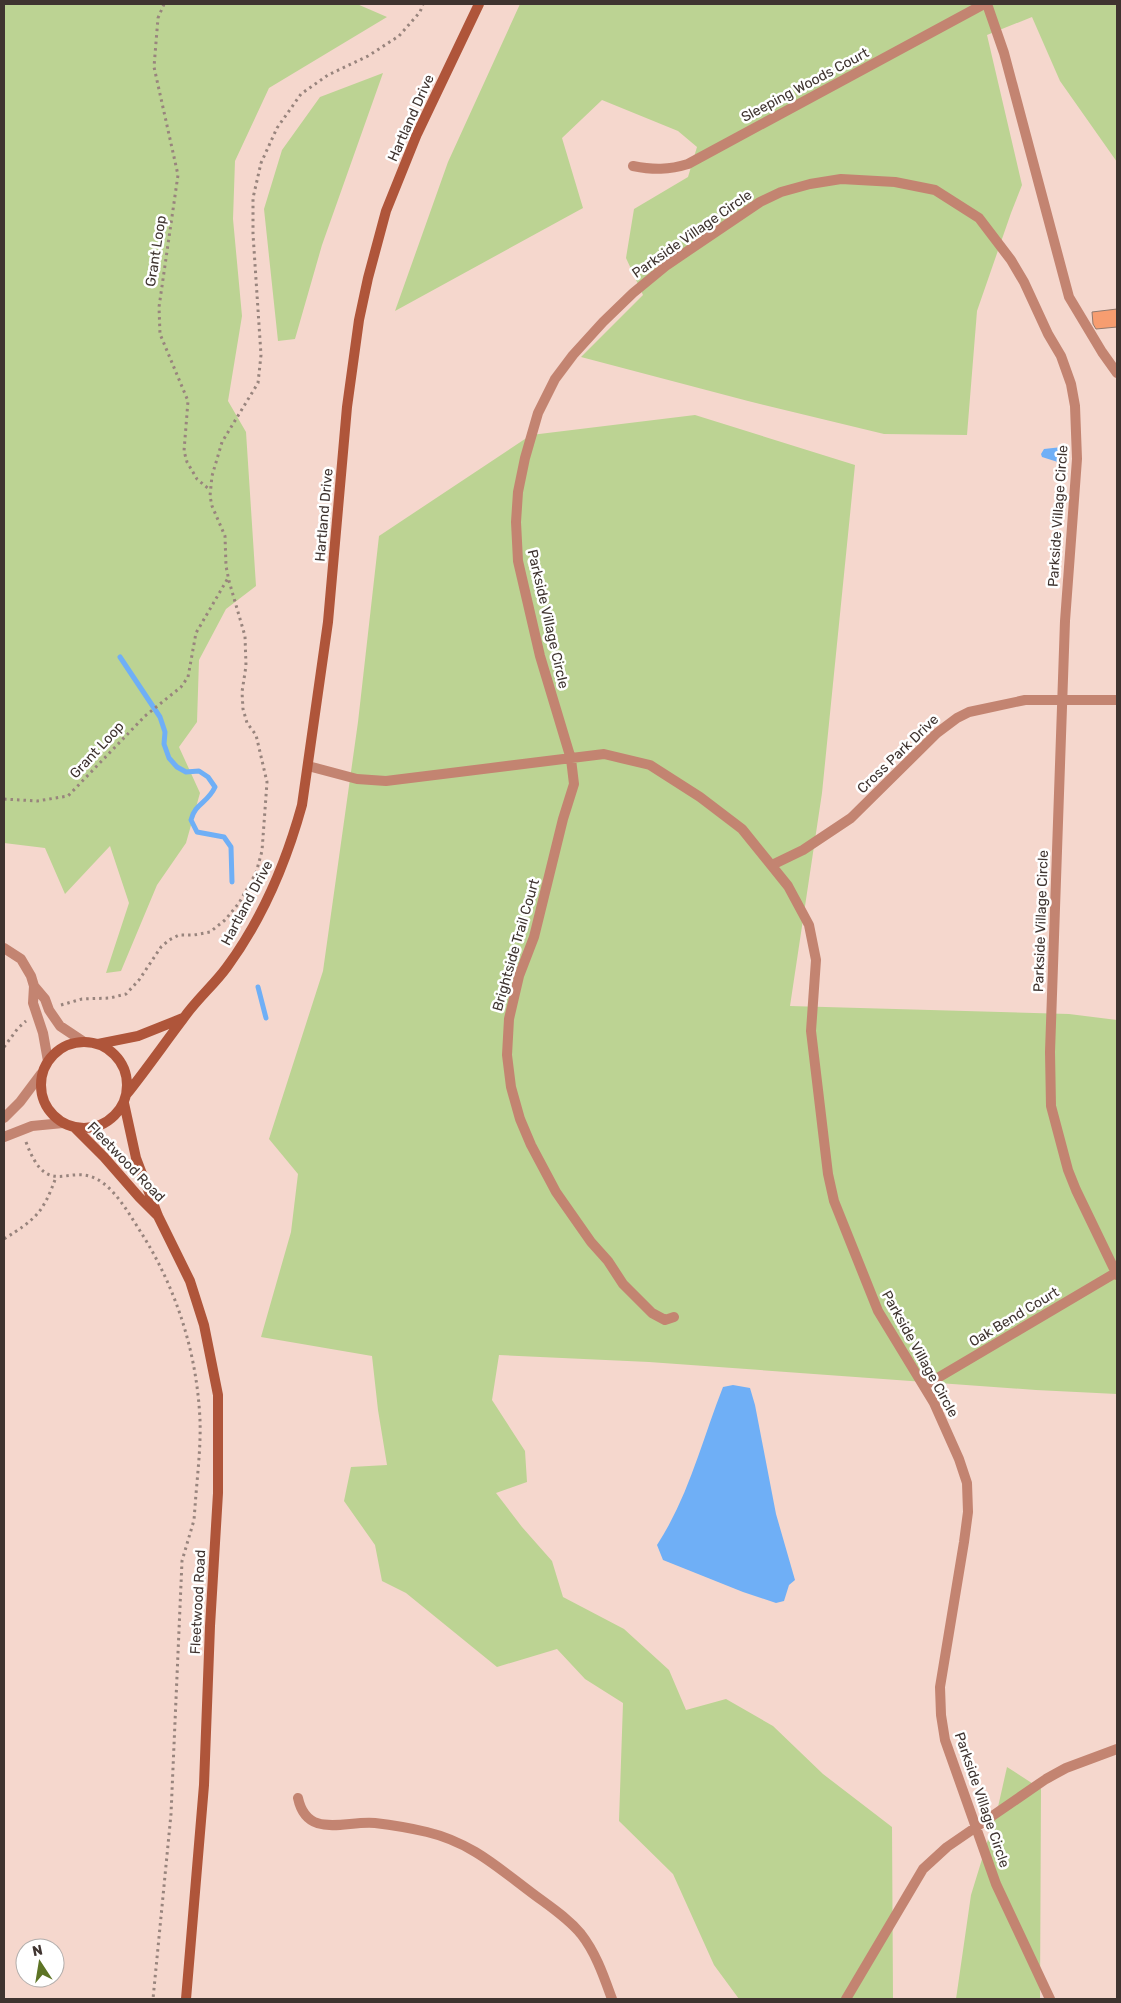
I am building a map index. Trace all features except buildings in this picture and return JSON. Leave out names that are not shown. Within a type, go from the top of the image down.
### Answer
[{"type":"main road","name":"Hartland Drive","points":[[184,1017],[138,1036],[98,1044],[84,1042],[70,1044],[57,1050],[48,1061],[42,1074],[40,1088],[44,1102],[51,1114],[74,1128],[91,1128],[105,1123],[116,1114],[184,1017],[228,965],[268,900],[282,870],[302,805],[308,766],[328,622],[347,407],[359,320],[368,278],[386,211],[407,160],[479,4]]},
{"type":"main road","name":"Hartland Drive","points":[[98,1044],[111,1051],[121,1061],[126,1074],[125,1099]]},
{"type":"main road","name":"Fleetwood Road","points":[[125,1099],[136,1158],[158,1216],[190,1282],[201,1316],[213,1364],[218,1395],[218,1493],[210,1626],[204,1785],[186,1999]]},
{"type":"main road","name":"Fleetwood Road","points":[[74,1128],[104,1157],[158,1216]]},
{"type":"street","name":"Sleeping Woods Court","points":[[633,166],[648,169],[670,169],[688,164],[986,4]]},
{"type":"street","points":[[986,4],[1004,52],[1069,297],[1117,373]]},
{"type":"street","name":"Parkside Village Circle","points":[[571,759],[540,656],[518,561],[516,522],[518,492],[525,458],[538,413],[555,378],[603,322],[633,293],[667,265],[760,202],[781,192],[810,184],[841,179],[895,182],[934,190],[979,218],[1015,267],[1061,356],[1071,384],[1076,406],[1077,459],[1065,621],[1062,699],[1050,1052],[1051,1106],[1068,1170],[1117,1273]]},
{"type":"street","name":"Cross Park Drive","points":[[772,865],[803,850],[851,818],[931,738],[948,723],[957,718],[975,710],[1025,700],[1117,700]]},
{"type":"street","name":"Parkside Village Circle","points":[[308,766],[357,779],[386,781],[604,754],[650,765],[700,796],[742,829],[788,886],[809,925],[816,960],[811,1031],[828,1174],[834,1201],[878,1311],[934,1403],[960,1459],[967,1483],[968,1512],[959,1581],[940,1687],[941,1715],[945,1740],[996,1884],[1050,1999]]},
{"type":"street","name":"Brightside Trail Court","points":[[571,759],[574,784],[534,938],[519,976],[509,1019],[507,1055],[511,1087],[520,1119],[531,1145],[556,1192],[578,1225],[608,1261],[623,1284],[652,1313],[665,1320],[674,1317]]},
{"type":"street","points":[[4,948],[21,959],[28,968],[34,986],[33,1004],[43,1033],[48,1061]]},
{"type":"street","points":[[34,986],[45,999],[49,1010],[60,1026],[84,1042]]},
{"type":"street","name":"Hartland Drive","points":[[4,1118],[20,1102],[42,1074]]},
{"type":"street","name":"Hartland Drive","points":[[4,1137],[32,1126],[63,1123]]},
{"type":"street","name":"Oak Bend Court","points":[[924,1386],[1117,1273]]},
{"type":"street","points":[[846,1999],[923,1869],[948,1847],[1046,1778],[1066,1768],[1117,1749]]},
{"type":"street","points":[[298,1798],[301,1809],[312,1820],[320,1823],[335,1827],[374,1823],[396,1826],[443,1836],[468,1846],[545,1902],[565,1918],[581,1935],[602,1972],[612,1999]]},
{"type":"path","name":"Grant Loop","points":[[164,4],[158,18],[154,67],[178,175],[159,306],[160,334],[188,400],[184,451],[187,462],[198,479],[210,490]]},
{"type":"path","points":[[54,1008],[82,999],[110,998],[126,994],[143,975],[168,940],[179,935],[210,932],[226,920],[239,903],[256,873],[262,851],[267,782],[256,735],[247,722],[243,709],[242,692],[246,666],[245,636],[228,577],[225,560],[225,536],[212,506],[210,490],[222,442],[258,383],[261,355],[253,234],[253,198],[261,163],[277,128],[301,94],[328,74],[368,56],[399,36],[420,12],[423,4]]},
{"type":"path","name":"Grant Loop","points":[[4,799],[38,801],[68,796],[145,716],[181,687],[188,677],[196,633],[228,577]]},
{"type":"path","points":[[4,1047],[18,1028],[31,1018]]},
{"type":"path","points":[[24,1137],[36,1164],[45,1173],[56,1177],[82,1175],[94,1177],[105,1184],[128,1213],[152,1250],[173,1293],[187,1335],[197,1391],[200,1421],[195,1507],[194,1520],[182,1561],[171,1814],[153,1999]]},
{"type":"path","points":[[4,1239],[36,1217],[47,1200],[56,1177]]},
{"type":"green space","points":[[4,4],[357,4],[387,17],[269,88],[235,161],[233,219],[242,316],[228,401],[246,432],[256,586],[226,609],[199,660],[197,722],[179,747],[200,793],[186,843],[157,885],[121,971],[106,973],[129,903],[110,846],[65,894],[45,848],[4,843]]},
{"type":"green space","points":[[520,4],[1117,4],[1117,162],[1060,81],[1032,17],[987,35],[1022,185],[977,311],[967,435],[884,434],[748,401],[581,357],[643,295],[626,258],[634,209],[688,177],[697,147],[678,131],[602,100],[562,138],[583,208],[395,311],[448,162]]},
{"type":"green space","points":[[383,73],[322,245],[295,339],[278,341],[264,209],[282,150],[320,97]]},
{"type":"green space","points":[[695,415],[855,465],[822,793],[790,1006],[1069,1014],[1117,1020],[1117,1394],[1036,1390],[649,1362],[499,1355],[492,1400],[525,1451],[527,1482],[496,1493],[522,1527],[552,1561],[563,1597],[624,1629],[669,1670],[686,1710],[726,1699],[773,1726],[823,1774],[892,1827],[893,1999],[739,1999],[714,1965],[673,1874],[619,1821],[623,1703],[585,1679],[557,1649],[497,1667],[406,1593],[382,1581],[375,1545],[344,1501],[351,1467],[387,1465],[372,1356],[261,1337],[291,1232],[298,1174],[269,1139],[323,971],[358,722],[379,536],[531,435]]},
{"type":"green space","points":[[1007,1767],[1041,1789],[1040,1999],[956,1999],[971,1895],[998,1807]]},
{"type":"water","points":[[1062,447],[1067,449],[1068,458],[1061,463],[1042,457],[1041,454],[1044,449]]},
{"type":"water","points":[[733,1385],[750,1388],[776,1514],[795,1580],[789,1585],[784,1601],[776,1603],[663,1560],[657,1545],[678,1507],[723,1387]]},
{"type":"waterway","points":[[120,657],[160,717],[165,732],[164,744],[169,758],[177,767],[186,772],[199,771],[208,777],[215,787],[212,793],[195,810],[191,820],[197,832],[224,837],[231,847],[232,882]]},
{"type":"waterway","points":[[258,987],[266,1018]]}]
